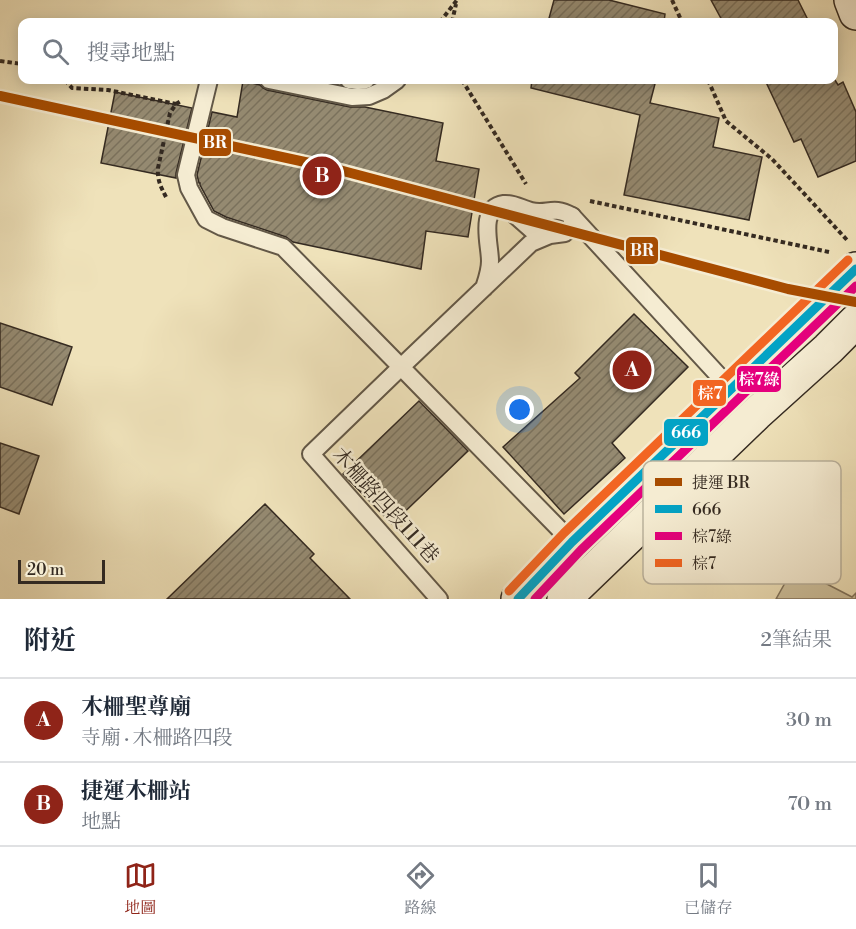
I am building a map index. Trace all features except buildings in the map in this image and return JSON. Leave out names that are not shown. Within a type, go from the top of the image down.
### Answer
[{"type":"main road","points":[[851,0],[856,13]]},
{"type":"main road","points":[[656,461],[731,389],[846,255]]},
{"type":"main road","points":[[707,461],[856,321]]},
{"type":"main road","points":[[518,599],[572,542],[643,474]]},
{"type":"main road","points":[[564,599],[643,523]]},
{"type":"lane","points":[[208,84],[186,175],[189,188],[206,219],[222,227],[283,247],[572,542]]},
{"type":"lane","points":[[289,84],[352,97],[369,96],[391,84]]},
{"type":"lane","points":[[503,204],[541,238]]},
{"type":"lane","points":[[484,288],[490,265],[487,223],[496,207],[503,204],[529,211],[565,212],[572,216],[731,389]]},
{"type":"lane","points":[[401,367],[531,243],[541,238],[565,233],[572,225],[572,216]]},
{"type":"lane","name":"木柵路四段111巷","points":[[401,367],[310,454],[439,599]]},
{"type":"path","points":[[443,18],[457,0]]},
{"type":"path","points":[[453,18],[457,0]]},
{"type":"path","points":[[672,0],[680,18]]},
{"type":"path","points":[[0,61],[18,63]]},
{"type":"path","points":[[68,84],[72,88],[108,90],[176,104]]},
{"type":"path","points":[[464,84],[529,188]]},
{"type":"path","points":[[710,84],[726,122],[772,159],[846,255]]},
{"type":"path","points":[[580,199],[846,255]]},
{"type":"shaded area","points":[[784,584],[827,584],[852,597],[856,593],[856,599],[776,599]]},
{"type":"metro line","name":"BR","points":[[0,96],[328,167],[788,289],[856,302]]},
{"type":"transit line","name":"棕7","points":[[509,591],[564,533],[848,260]]},
{"type":"transit line","name":"666","points":[[656,461],[856,269]]},
{"type":"transit line","name":"棕7綠","points":[[674,461],[856,286]]},
{"type":"transit line","name":"666","points":[[518,599],[572,542],[643,474]]},
{"type":"transit line","name":"棕7綠","points":[[535,599],[581,550],[643,490]]},
{"type":"place","name":"捷運木柵站","points":[[322,176]]},
{"type":"place","name":"木柵聖尊廟","points":[[632,370]]}]
